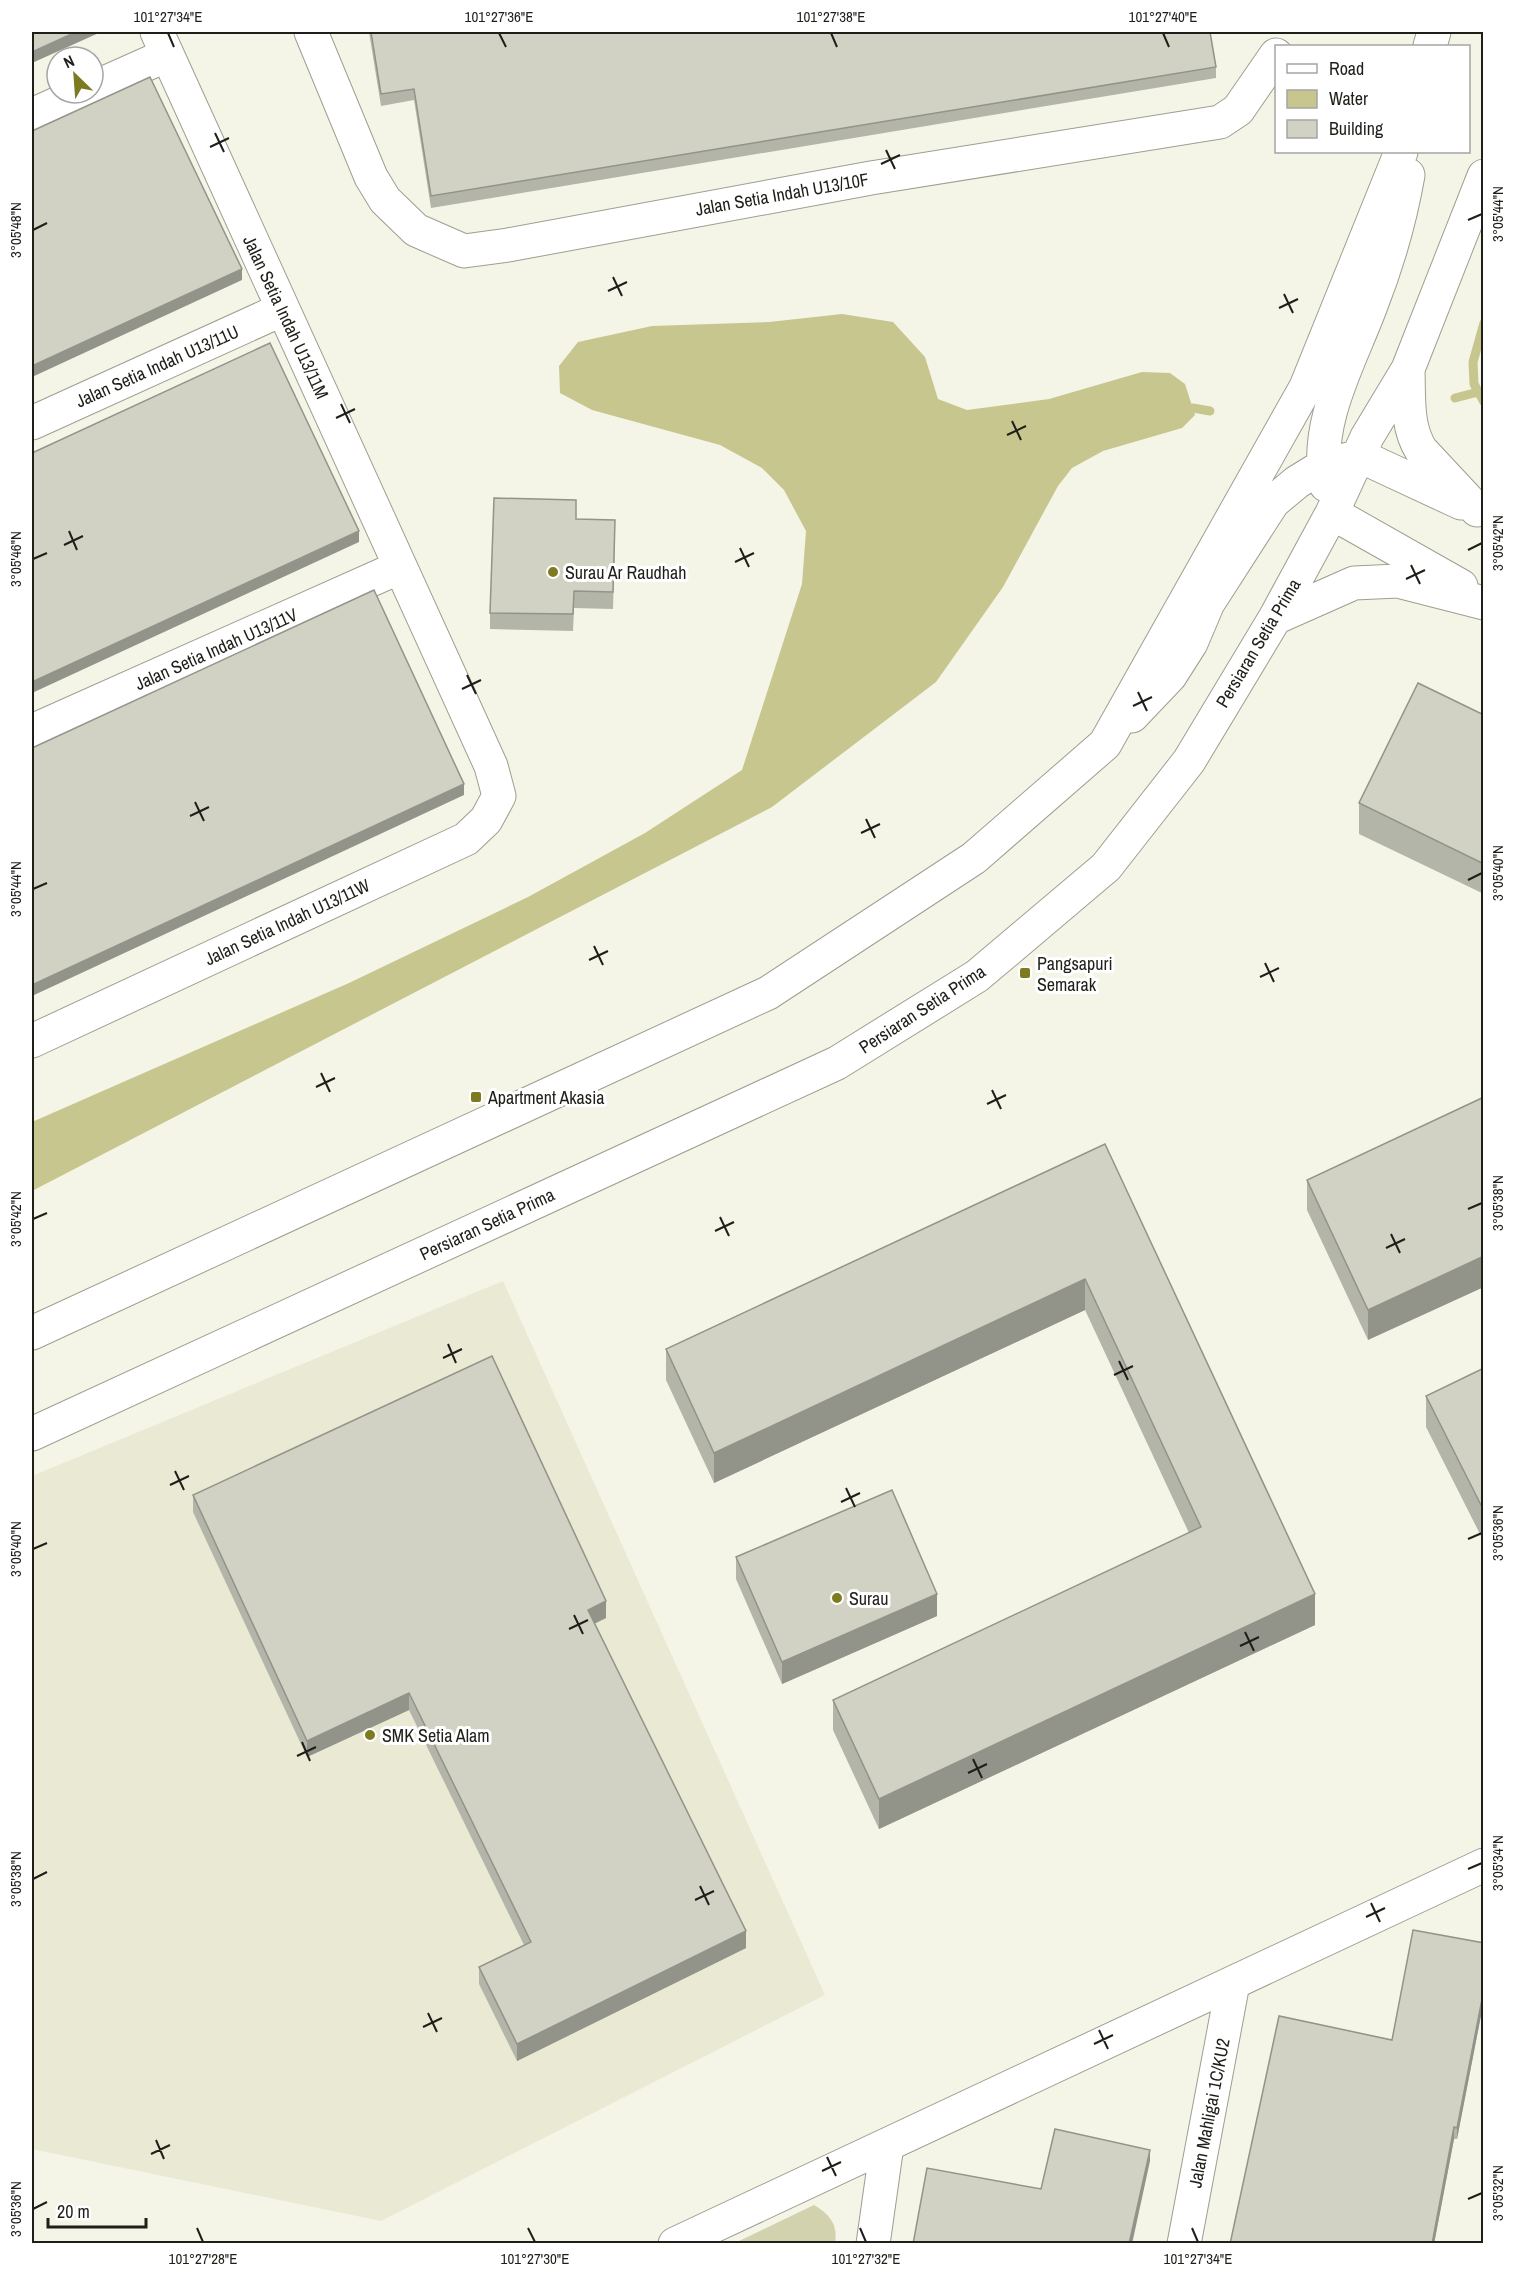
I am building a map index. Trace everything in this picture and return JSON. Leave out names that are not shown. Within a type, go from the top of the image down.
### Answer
[{"type":"street","name":"Jalan Setia Indah U13/10F","points":[[311,32],[371,177],[385,200],[416,230],[464,251],[508,245],[871,178],[1176,131],[1220,122],[1239,110],[1275,56]]},
{"type":"street","points":[[105,80],[162,43]]},
{"type":"street","name":"Jalan Setia Indah U13/11M","points":[[162,43],[490,766]]},
{"type":"street","points":[[32,115],[54,105]]},
{"type":"street","points":[[1104,744],[1305,387],[1401,153]]},
{"type":"street","points":[[1406,153],[1409,170],[1401,219],[1370,309],[1338,384],[1323,466],[1332,513],[1484,598]]},
{"type":"street","name":"Persiaran Setia Prima","points":[[32,1434],[837,1063],[977,976],[1106,867],[1189,761],[1275,618],[1332,513],[1367,437],[1408,369],[1484,177]]},
{"type":"street","name":"Jalan Setia Indah U13/11U","points":[[32,423],[283,309]]},
{"type":"street","points":[[1408,369],[1410,421],[1414,439],[1480,512]]},
{"type":"street","points":[[32,1333],[768,993],[974,858],[1104,744],[1170,676],[1191,643],[1208,603],[1273,502],[1297,482],[1323,466],[1360,456],[1480,512]]},
{"type":"street","name":"Jalan Setia Indah U13/11V","points":[[32,731],[400,567]]},
{"type":"street","points":[[1275,618],[1354,583],[1398,581],[1484,603]]},
{"type":"street","name":"Jalan Setia Indah U13/11W","points":[[32,1041],[466,839],[486,820],[499,796],[490,766]]},
{"type":"street","points":[[675,2244],[1484,1865]]},
{"type":"street","name":"Jalan Mahligai 1C/KU2","points":[[1184,2244],[1233,1983]]},
{"type":"street","points":[[873,2244],[887,2145]]},
{"type":"shaded area","name":"SMK Setia Alam","points":[[503,1281],[825,1995],[381,2221],[32,2149],[32,1476]]},
{"type":"green space","points":[[814,2205],[832,2221],[836,2237],[835,2243],[735,2243]]},
{"type":"water","points":[[842,314],[893,322],[925,357],[938,399],[967,410],[1049,399],[1142,372],[1170,373],[1185,384],[1195,415],[1182,428],[1103,451],[1072,468],[1058,486],[1003,587],[936,682],[772,807],[32,1191],[32,1122],[349,983],[528,897],[645,833],[742,770],[802,584],[806,531],[784,490],[762,468],[720,445],[592,410],[560,393],[559,366],[578,342],[652,326],[769,322]]},
{"type":"building","points":[[32,32],[76,32],[45,45],[32,52]]},
{"type":"building","points":[[371,32],[1210,32],[1216,67],[431,196],[414,89],[381,94]]},
{"type":"building","points":[[150,77],[242,269],[32,366],[32,131],[89,105],[105,105],[105,98]]},
{"type":"building","points":[[270,343],[359,531],[32,682],[32,453]]},
{"type":"building","name":"Surau Ar Raudhah","points":[[494,498],[576,500],[576,519],[615,520],[613,592],[574,591],[573,614],[490,613]]},
{"type":"building","points":[[374,590],[464,784],[32,985],[32,748]]},
{"type":"building","points":[[1418,683],[1484,715],[1484,864],[1359,803]]},
{"type":"building","points":[[1484,1097],[1484,1256],[1368,1310],[1307,1180]]},
{"type":"building","points":[[1105,1144],[1315,1594],[879,1799],[833,1700],[1201,1527],[1085,1279],[714,1453],[666,1349]]},
{"type":"building","points":[[492,1356],[606,1601],[588,1610],[746,1931],[517,2044],[479,1967],[531,1942],[409,1693],[307,1741],[193,1495]]},
{"type":"building","points":[[1484,1368],[1484,1511],[1426,1396]]},
{"type":"building","name":"Surau","points":[[892,1490],[937,1594],[782,1662],[736,1557]]},
{"type":"building","points":[[1413,1930],[1484,1943],[1484,1989],[1457,2128],[1454,2127],[1432,2244],[1230,2244],[1279,2016],[1392,2040]]},
{"type":"building","points":[[1055,2129],[1150,2150],[1129,2244],[913,2244],[927,2168],[1041,2189]]},
{"type":"waterway","points":[[1484,323],[1473,362],[1474,384],[1484,402]]},
{"type":"waterway","points":[[1455,398],[1478,392]]},
{"type":"waterway","points":[[1193,408],[1210,411]]},
{"type":"place","name":"Surau Ar Raudhah","points":[[553,572]]},
{"type":"place","name":"Pangsapuri Semarak","points":[[1025,973]]},
{"type":"place","name":"Apartment Akasia","points":[[476,1097]]},
{"type":"place","name":"Surau","points":[[837,1598]]},
{"type":"place","name":"SMK Setia Alam","points":[[370,1735]]}]
